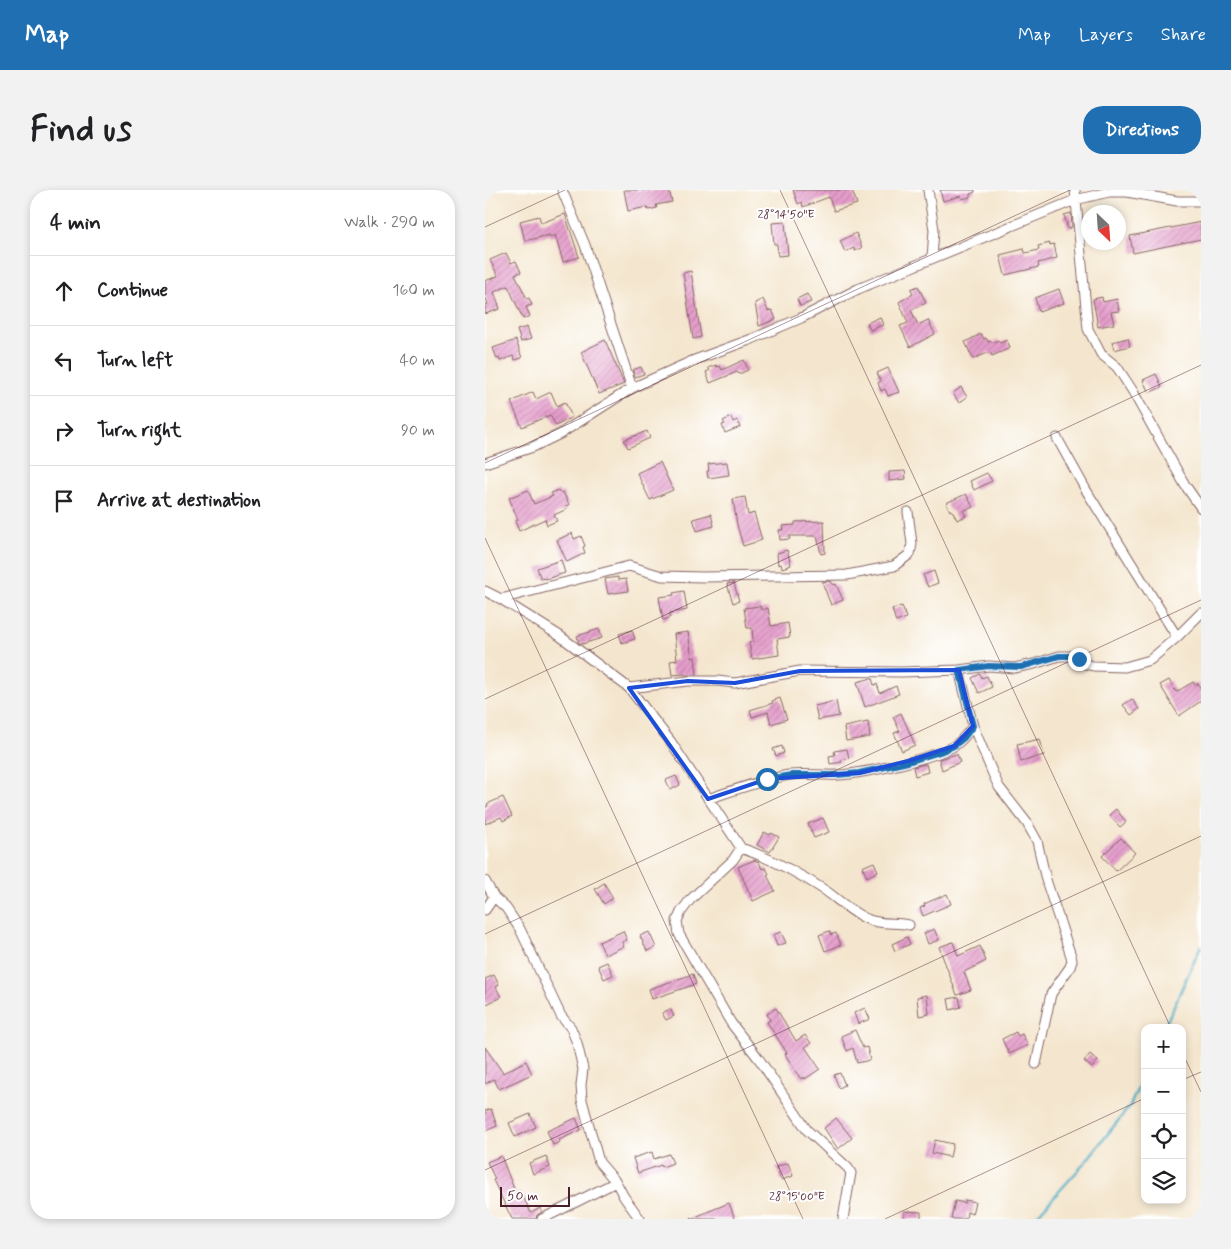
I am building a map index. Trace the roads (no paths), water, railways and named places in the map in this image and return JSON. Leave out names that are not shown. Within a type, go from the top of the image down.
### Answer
[{"type":"street","points":[[562,190],[585,245],[632,388]]},
{"type":"street","points":[[928,190],[935,230],[932,258]]},
{"type":"street","points":[[1075,190],[1088,329],[1101,354],[1117,367],[1133,390],[1185,485],[1201,508]]},
{"type":"street","points":[[485,463],[533,447],[560,434],[632,388],[692,361],[752,339],[801,318],[858,289],[1075,200],[1109,192],[1127,192],[1177,201],[1201,201]]},
{"type":"street","points":[[1057,438],[1102,516],[1177,637]]},
{"type":"street","points":[[501,599],[629,566],[662,576],[703,577],[847,575],[881,570],[894,566],[910,554],[912,544],[907,512]]},
{"type":"street","points":[[485,591],[560,636],[629,688],[671,742],[741,848],[758,854],[792,871],[825,891],[852,912],[869,920],[909,925]]},
{"type":"street","points":[[629,688],[688,681],[735,683],[800,671],[902,672],[959,670],[989,666],[1021,667],[1059,656],[1072,656],[1085,664],[1093,666],[1125,667],[1150,660],[1201,613]]},
{"type":"street","points":[[959,670],[973,726],[999,787],[1027,823],[1037,841],[1046,880],[1071,956],[1070,967],[1051,994],[1036,1064]]},
{"type":"street","points":[[708,799],[767,779],[791,775],[859,773],[908,762],[954,746],[964,738],[973,726]]},
{"type":"street","points":[[741,848],[733,860],[690,900],[681,912],[677,921],[679,934],[731,1023],[759,1059],[807,1130],[851,1173],[843,1219]]},
{"type":"street","points":[[485,881],[494,897],[505,908],[520,929],[561,1016],[571,1028],[583,1069],[582,1100],[599,1162],[616,1182],[640,1219]]},
{"type":"street","points":[[485,910],[494,897]]},
{"type":"street","points":[[542,1219],[616,1182]]},
{"type":"waterway","points":[[1166,1024],[1201,946]]},
{"type":"waterway","points":[[1034,1219],[1082,1166],[1130,1106],[1141,1081]]}]
